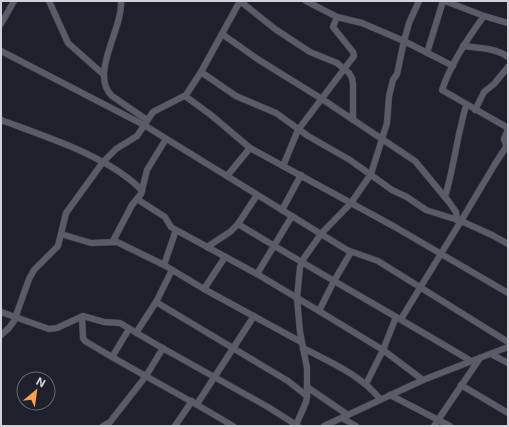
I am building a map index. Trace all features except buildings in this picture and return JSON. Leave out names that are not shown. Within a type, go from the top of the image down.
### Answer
[{"type":"street","points":[[1,24],[14,1]]},
{"type":"street","points":[[49,1],[68,43],[104,75]]},
{"type":"street","points":[[121,1],[120,16],[105,65],[105,86],[108,92],[166,139],[351,252],[378,261],[508,342]]},
{"type":"street","points":[[1,335],[9,328],[16,317],[31,274],[37,266],[58,246],[66,213],[103,162],[116,149],[139,134],[156,110],[185,96],[201,72],[240,1],[280,32],[310,52],[337,63],[345,69],[350,75],[353,84],[353,120]]},
{"type":"street","points":[[1,312],[45,328],[52,329],[82,317],[89,317],[105,322],[120,323],[215,376],[297,425],[308,396],[307,368],[302,345],[297,298],[302,262],[321,234],[351,203],[371,174],[388,118],[389,96],[393,80],[397,74],[409,23],[419,1]]},
{"type":"street","points":[[427,53],[444,1],[508,23]]},
{"type":"street","points":[[309,2],[337,17],[362,23],[404,41],[453,66]]},
{"type":"street","points":[[366,384],[399,318],[420,288],[459,221],[506,147],[504,139],[508,129],[466,106],[442,90],[463,46],[484,16]]},
{"type":"street","points":[[283,166],[298,130],[345,69],[354,54],[333,27],[337,17]]},
{"type":"street","points":[[222,34],[258,60],[322,99],[417,162],[456,212],[459,221]]},
{"type":"street","points":[[463,46],[500,53],[508,58]]},
{"type":"street","points":[[1,50],[146,123]]},
{"type":"street","points":[[475,110],[484,92],[494,84],[508,67]]},
{"type":"street","points":[[201,72],[236,96],[276,113],[298,130],[371,174],[392,190],[408,197],[426,210],[459,221],[492,235],[508,244]]},
{"type":"street","points":[[185,96],[211,115],[250,148],[351,203],[508,293]]},
{"type":"street","points":[[445,198],[466,106]]},
{"type":"street","points":[[1,120],[69,146],[103,162],[134,182],[142,191]]},
{"type":"street","points":[[113,241],[132,205],[142,191],[149,167],[166,139]]},
{"type":"street","points":[[227,176],[250,148]]},
{"type":"street","points":[[282,210],[301,175]]},
{"type":"street","points":[[208,247],[230,232],[238,224],[257,195]]},
{"type":"street","points":[[137,199],[165,217],[171,227],[257,274],[319,311],[383,350],[423,380]]},
{"type":"street","points":[[257,274],[292,216]]},
{"type":"street","points":[[238,224],[471,361]]},
{"type":"street","points":[[164,264],[176,230]]},
{"type":"street","points":[[61,234],[91,243],[113,241],[164,264],[204,289],[254,316],[344,370],[366,384],[380,399]]},
{"type":"street","points":[[319,311],[351,252]]},
{"type":"street","points":[[204,289],[225,257]]},
{"type":"street","points":[[136,333],[156,302],[172,270]]},
{"type":"street","points":[[156,302],[288,381],[308,396]]},
{"type":"street","points":[[175,426],[195,403],[215,376],[254,316]]},
{"type":"street","points":[[82,317],[83,339],[233,426]]},
{"type":"street","points":[[112,357],[130,329]]},
{"type":"street","points":[[324,426],[423,380],[508,347]]},
{"type":"street","points":[[103,426],[110,422],[146,376],[163,348]]},
{"type":"street","points":[[491,354],[508,363]]},
{"type":"street","points":[[434,426],[481,358]]},
{"type":"street","points":[[461,386],[508,413]]},
{"type":"street","points":[[307,387],[356,426]]},
{"type":"street","points":[[390,395],[450,426]]}]
